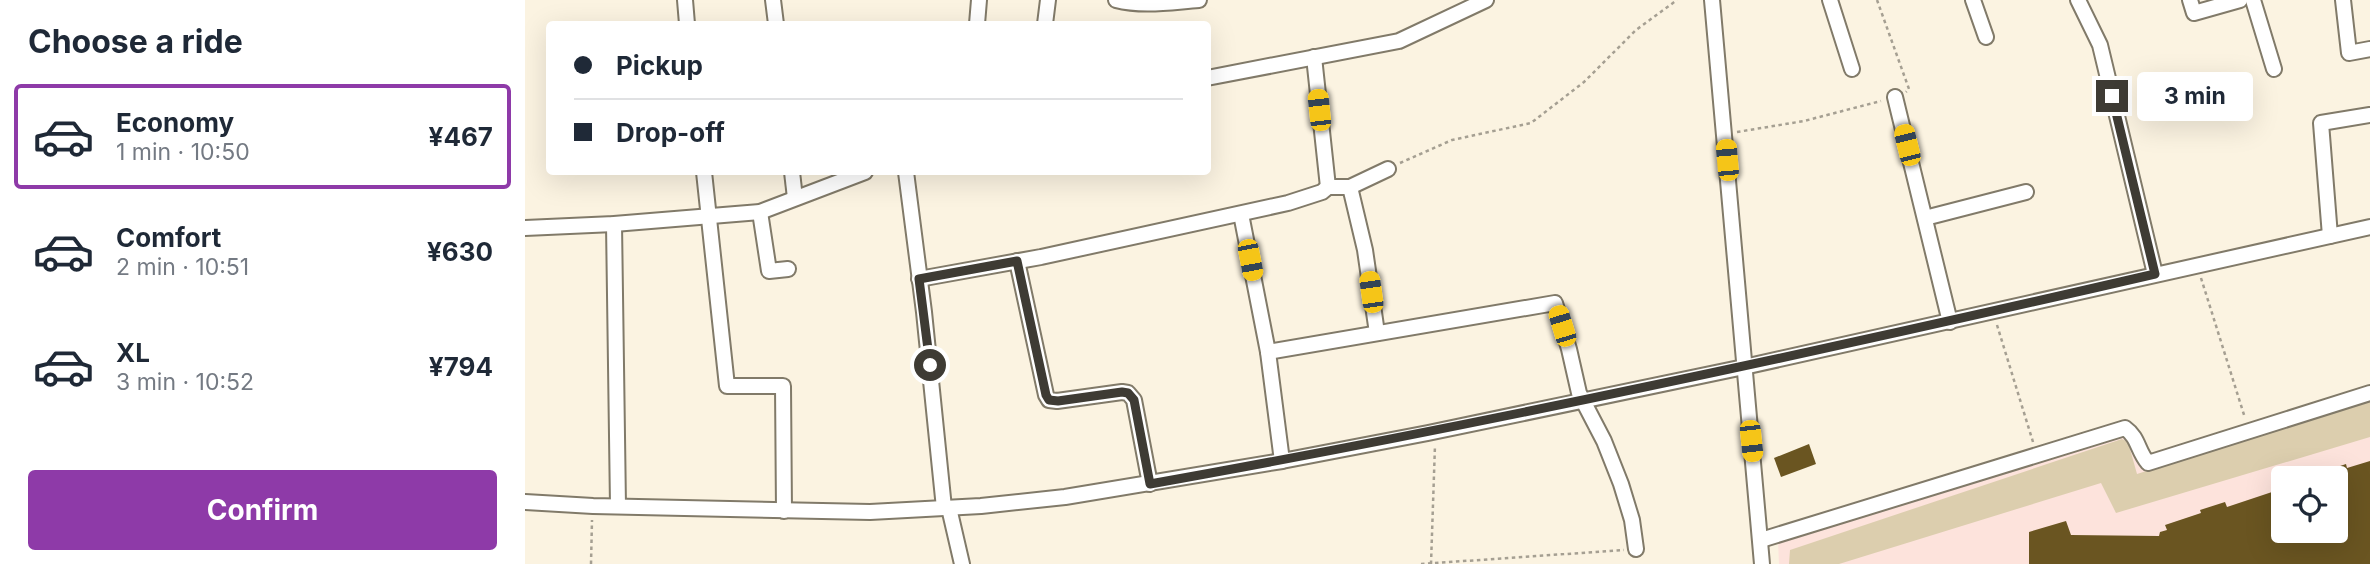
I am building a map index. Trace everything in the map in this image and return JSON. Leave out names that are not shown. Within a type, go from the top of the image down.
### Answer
[{"type":"street","points":[[685,0],[687,21]]},
{"type":"street","points":[[773,0],[776,21]]},
{"type":"street","points":[[977,21],[979,0]]},
{"type":"street","points":[[1045,21],[1048,0]]},
{"type":"street","points":[[1115,0],[1155,4],[1199,0]]},
{"type":"street","points":[[1211,77],[1399,41],[1486,0]]},
{"type":"street","points":[[1712,0],[1762,564]]},
{"type":"street","points":[[1831,0],[1852,69]]},
{"type":"street","points":[[1973,0],[1986,37]]},
{"type":"street","points":[[2078,0],[2099,45],[2155,274]]},
{"type":"street","points":[[2190,0],[2194,13],[2240,0]]},
{"type":"street","points":[[2253,0],[2274,69]]},
{"type":"street","points":[[2343,0],[2349,53],[2370,50]]},
{"type":"street","points":[[1314,57],[1328,187]]},
{"type":"street","points":[[1895,97],[1950,322]]},
{"type":"street","points":[[2330,236],[2321,123],[2370,115]]},
{"type":"street","points":[[919,279],[1125,239],[1288,203],[1322,192],[1328,187],[1350,187],[1388,169]]},
{"type":"street","points":[[704,175],[727,386],[783,386],[784,511]]},
{"type":"street","points":[[792,175],[795,198]]},
{"type":"street","points":[[525,228],[760,212],[857,175]]},
{"type":"street","points":[[906,175],[947,508],[962,564]]},
{"type":"street","points":[[1350,187],[1364,250],[1377,333]]},
{"type":"street","points":[[1925,218],[2026,192]]},
{"type":"street","points":[[760,212],[769,271],[788,269]]},
{"type":"street","points":[[1241,214],[1268,352],[1282,461]]},
{"type":"street","points":[[614,224],[618,506]]},
{"type":"street","points":[[525,502],[870,512],[1026,502],[1150,484],[1434,432],[1583,401],[2370,227]]},
{"type":"street","points":[[1017,261],[1046,395],[1049,400],[1058,401],[1122,392],[1131,395],[1150,484]]},
{"type":"street","points":[[1268,352],[1555,303],[1583,401],[1621,484],[1632,520],[1636,550]]},
{"type":"street","points":[[1761,540],[2125,428],[2134,435],[2142,456],[2148,463],[2370,393]]},
{"type":"path","points":[[1388,169],[1452,140],[1531,123],[1584,82],[1636,30],[1677,0]]},
{"type":"path","points":[[1725,135],[1804,121],[1904,94],[1909,89],[1877,0]]},
{"type":"path","points":[[2196,265],[2249,431]]},
{"type":"path","points":[[1993,312],[2037,455]]},
{"type":"path","points":[[1431,564],[1434,432]]},
{"type":"path","points":[[591,564],[593,506]]},
{"type":"path","points":[[1421,564],[1636,550]]},
{"type":"shaded area","points":[[2370,397],[2370,564],[1779,564],[1778,541],[2122,434],[2129,436],[2141,468]]},
{"type":"shaded area","points":[[2370,400],[2370,437],[2116,513],[2101,483],[1839,564],[1789,564],[1790,550],[2122,439],[2128,442],[2137,474]]},
{"type":"building","points":[[1809,444],[1816,464],[1781,477],[1774,458]]},
{"type":"building","points":[[2370,461],[2370,564],[2029,564],[2029,532],[2066,521],[2071,535],[2159,536],[2160,532],[2167,530],[2165,525],[2201,513],[2200,510],[2225,502],[2227,507],[2271,492],[2271,543],[2348,543],[2348,468]]},
{"type":"route","points":[[930,365],[919,279],[1017,261],[1046,395],[1049,400],[1058,401],[1122,392],[1131,395],[1150,484],[1428,433],[1950,322],[2155,274],[2112,96]]}]
